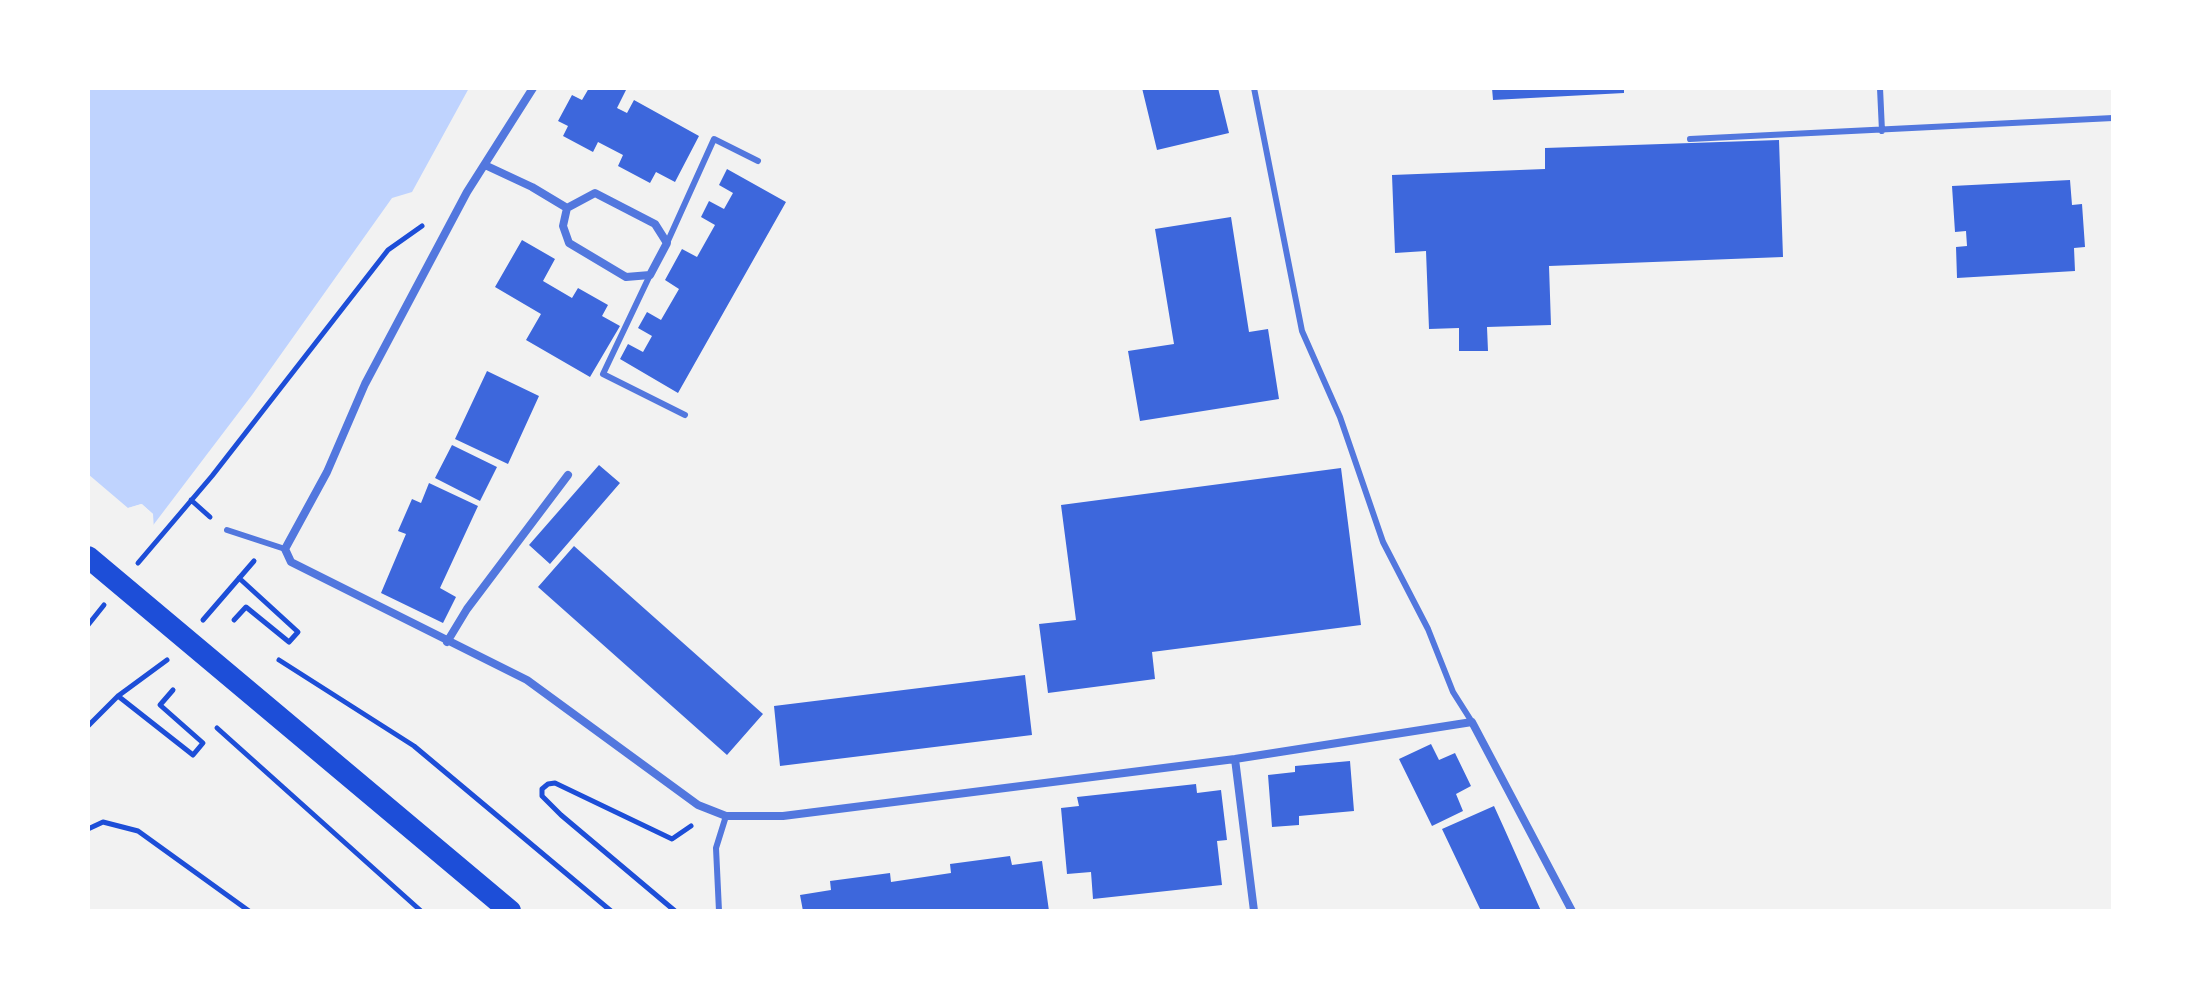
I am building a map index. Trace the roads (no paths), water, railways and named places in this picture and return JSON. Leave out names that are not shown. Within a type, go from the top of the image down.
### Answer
[{"type":"highway","points":[[88,557],[510,911]]},
{"type":"street","points":[[533,88],[487,166],[467,192],[365,384],[327,472],[285,549],[291,562],[527,680],[698,805],[726,816],[783,816],[1235,759],[1472,722],[1572,911]]},
{"type":"street","points":[[487,166],[567,208]]},
{"type":"street","points":[[595,193],[655,224],[667,243],[650,275],[626,277],[569,243],[563,226],[567,208],[595,193]]},
{"type":"street","points":[[447,642],[467,609],[568,475]]},
{"type":"street","points":[[1235,759],[1254,911]]},
{"type":"lane","points":[[1254,88],[1302,331],[1340,417],[1383,542],[1428,629],[1453,692],[1472,722]]},
{"type":"lane","points":[[1880,88],[1882,131]]},
{"type":"lane","points":[[1690,139],[2113,118]]},
{"type":"lane","points":[[667,243],[714,139],[758,161]]},
{"type":"lane","points":[[650,275],[603,374],[685,415]]},
{"type":"lane","points":[[227,530],[285,549]]},
{"type":"lane","points":[[719,911],[716,848],[726,816]]},
{"type":"water","points":[[88,88],[469,88],[412,192],[392,198],[252,395],[151,528],[153,514],[141,504],[128,508],[88,548]]}]
